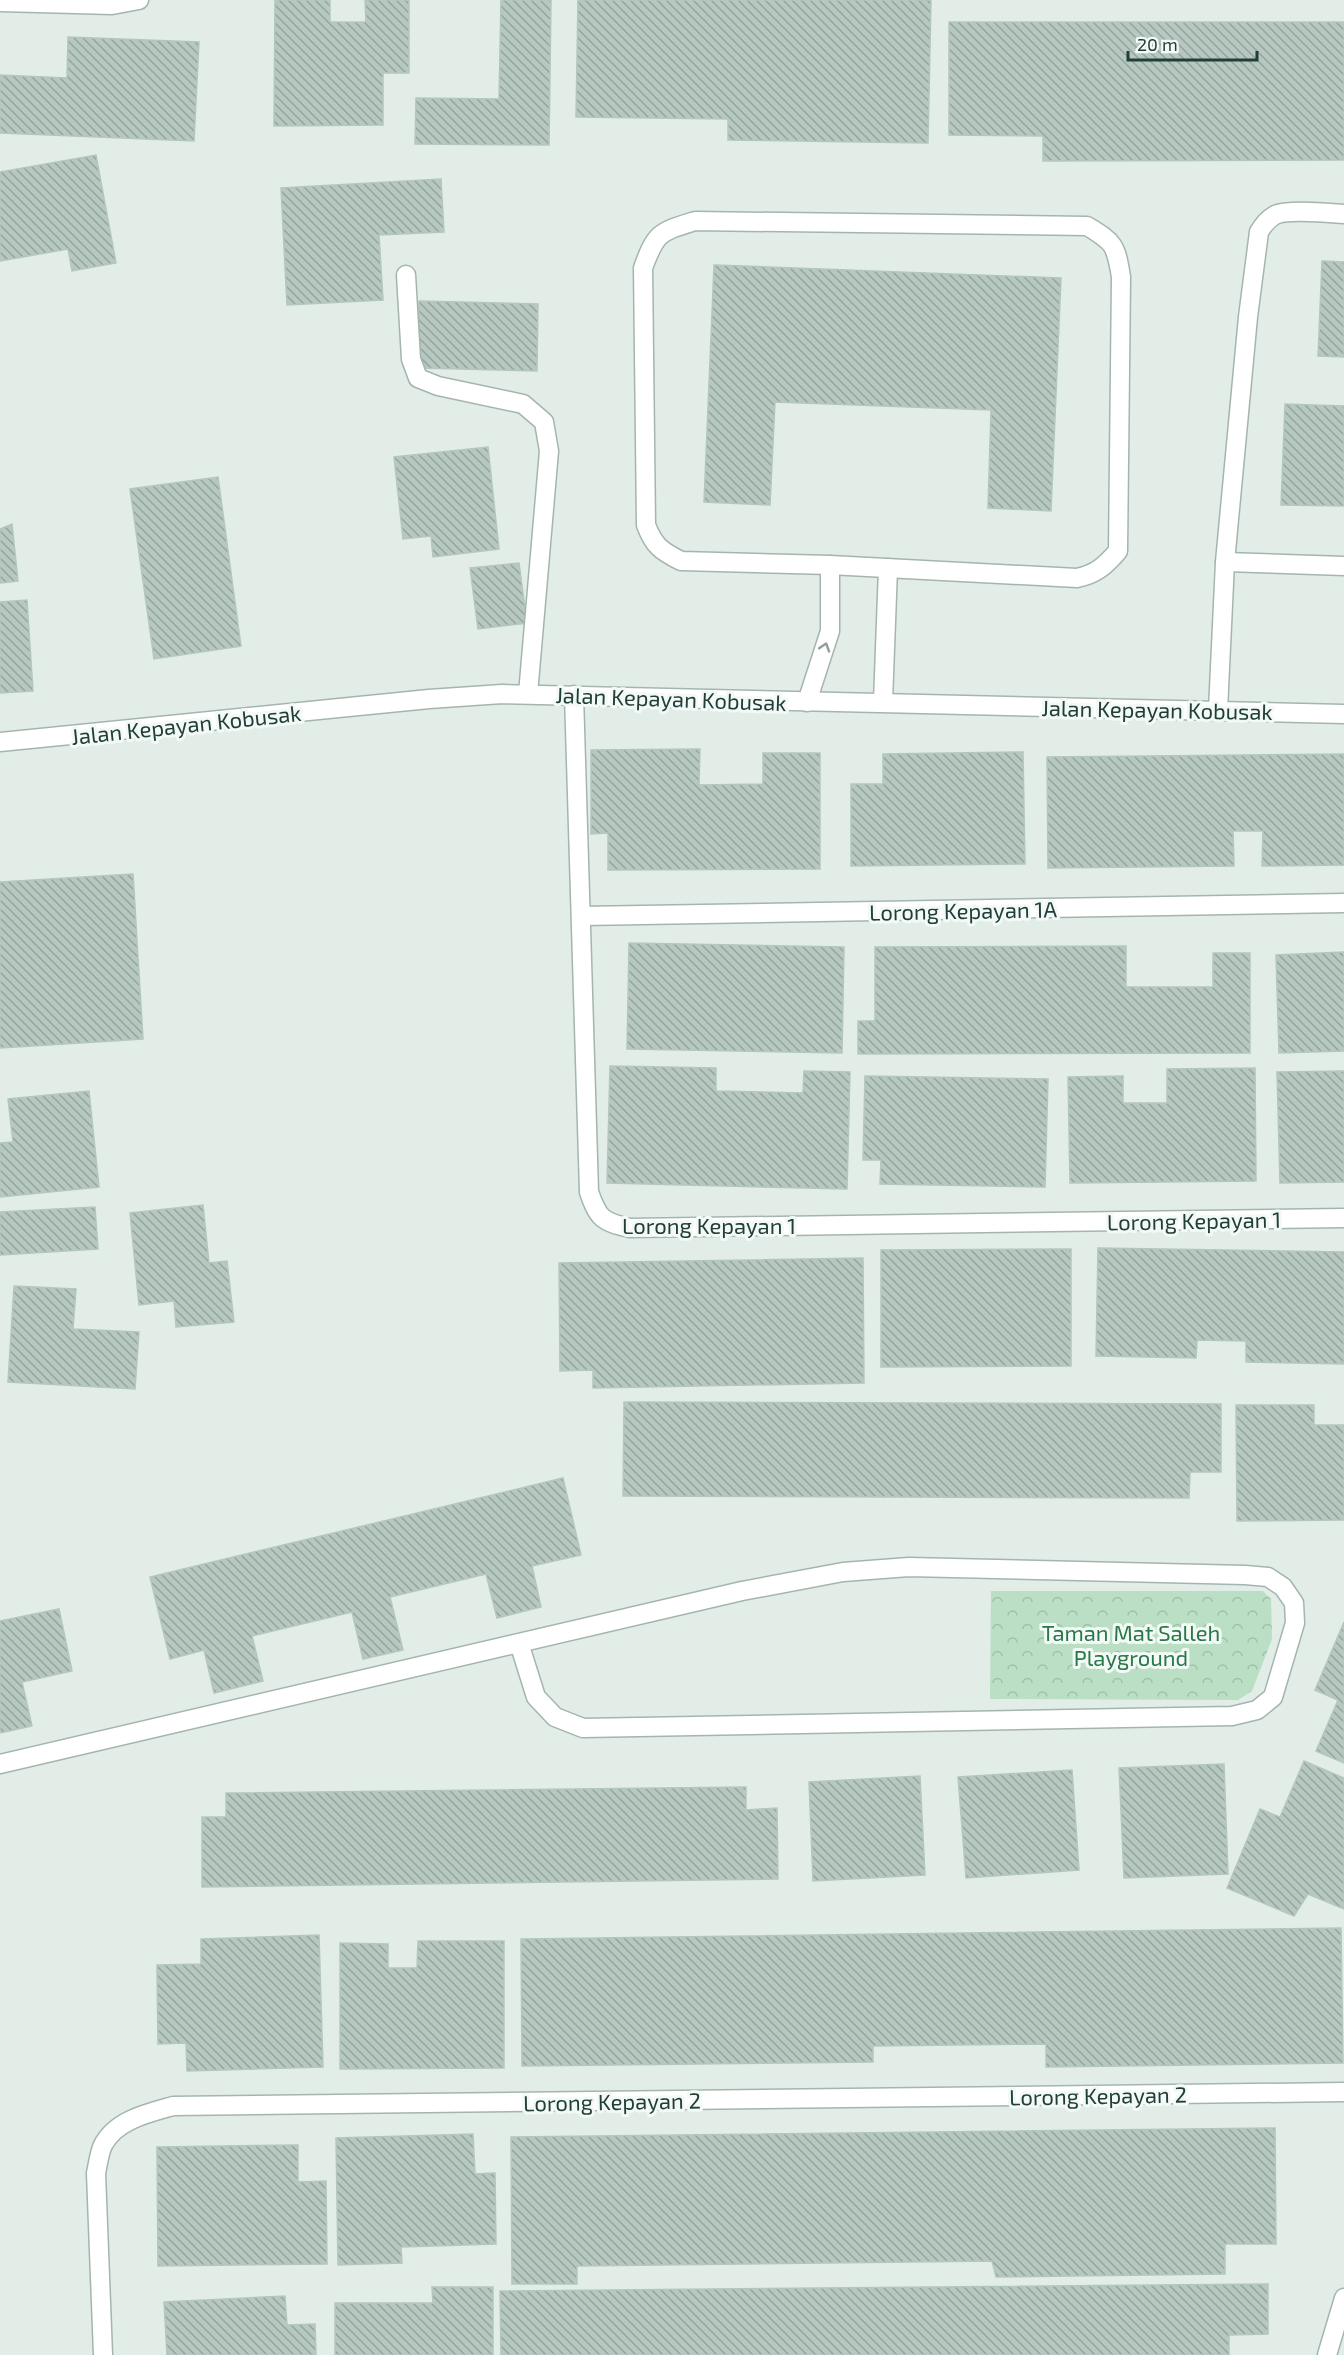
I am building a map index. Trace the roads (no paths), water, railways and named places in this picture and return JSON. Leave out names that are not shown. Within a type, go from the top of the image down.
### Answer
[{"type":"street","points":[[0,2],[112,5],[139,0]]},
{"type":"street","points":[[1218,710],[1225,562],[1248,317],[1259,232],[1265,222],[1287,211],[1344,214]]},
{"type":"street","points":[[695,221],[1087,226],[1110,240],[1118,255],[1121,277],[1118,551],[1105,566],[1093,574],[1077,578],[888,568],[681,561],[665,553],[653,542],[646,525],[643,268],[652,243],[667,230],[695,221]]},
{"type":"street","points":[[406,275],[411,359],[418,378],[438,386],[524,404],[544,422],[549,452],[528,694]]},
{"type":"street","points":[[1225,562],[1344,566]]},
{"type":"street","points":[[807,702],[830,632],[830,565]]},
{"type":"street","points":[[884,702],[888,568]]},
{"type":"street","name":"Jalan Kepayan Kobusak","points":[[0,742],[429,699],[528,694],[1344,714]]},
{"type":"street","name":"Lorong Kepayan 1","points":[[574,695],[589,1191],[595,1209],[609,1224],[630,1228],[1344,1218]]},
{"type":"street","name":"Lorong Kepayan 1A","points":[[582,916],[1344,903]]},
{"type":"street","points":[[0,1764],[519,1643],[802,1579],[843,1572],[909,1567],[1268,1577],[1283,1587],[1294,1603],[1295,1623],[1273,1697],[1257,1710],[1232,1716],[583,1728],[555,1717],[536,1697],[519,1643]]},
{"type":"street","name":"Lorong Kepayan 2","points":[[103,2355],[96,2173],[103,2145],[120,2126],[141,2115],[173,2106],[1344,2092]]},
{"type":"street","points":[[1327,2355],[1344,2298]]},
{"type":"park label","name":"Taman Mat Salleh Playground","points":[[1131,1644]]}]
